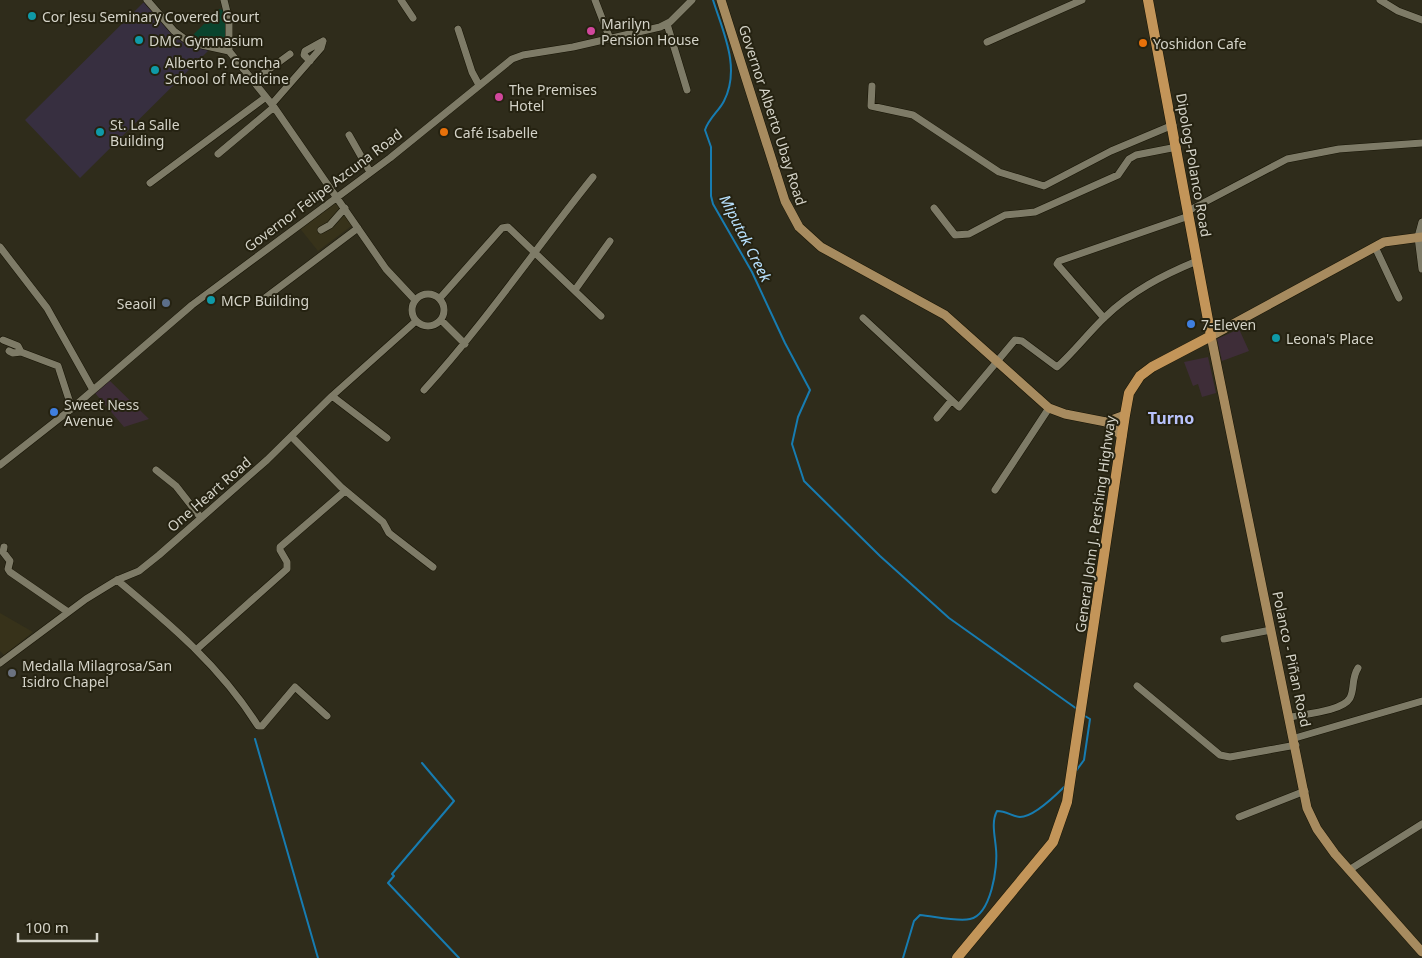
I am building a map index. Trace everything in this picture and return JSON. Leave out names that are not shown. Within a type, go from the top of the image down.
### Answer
[{"type":"highway","name":"Dipolog-Polanco Road","points":[[1148,0],[1173,125],[1211,336]]},
{"type":"highway","name":"General John J. Pershing Highway","points":[[957,958],[1053,842],[1062,821],[1067,802],[1129,393],[1140,376],[1152,367],[1211,336]]},
{"type":"main road","name":"Governor Alberto Ubay Road","points":[[720,0],[775,172],[799,227],[821,247],[941,312],[1049,408],[1064,414],[1106,422]]},
{"type":"main road","name":"General John J. Pershing Highway","points":[[1211,336],[1375,247],[1394,239],[1420,237]]},
{"type":"main road","name":"Polanco - Piñan Road","points":[[1211,336],[1305,790],[1307,808],[1317,830],[1349,870],[1422,952]]},
{"type":"main road","points":[[1122,436],[1106,422],[1125,415]]},
{"type":"street","points":[[147,0],[174,31],[184,39],[229,51]]},
{"type":"street","points":[[224,0],[229,20],[229,51],[273,106],[346,208],[386,269],[415,300]]},
{"type":"street","points":[[401,0],[413,18]]},
{"type":"street","points":[[595,0],[610,39]]},
{"type":"street","name":"Governor Felipe Azcuna Road","points":[[0,465],[72,409],[192,305],[370,172],[512,59],[522,55],[610,39],[667,24],[692,0]]},
{"type":"street","points":[[987,42],[1082,0]]},
{"type":"street","points":[[1380,0],[1398,11],[1422,20]]},
{"type":"street","points":[[667,24],[687,90]]},
{"type":"street","points":[[458,29],[472,72],[479,85]]},
{"type":"street","points":[[253,81],[290,54]]},
{"type":"street","points":[[218,154],[273,106],[310,61]]},
{"type":"street","points":[[872,86],[871,106],[913,115],[999,172],[1044,186],[1111,151],[1173,125]]},
{"type":"street","points":[[150,183],[266,97]]},
{"type":"street","points":[[349,135],[370,172]]},
{"type":"street","points":[[1104,318],[1057,264],[1059,260],[1188,214],[1287,158],[1339,149],[1422,143]]},
{"type":"street","points":[[934,208],[955,235],[963,235],[1005,214],[1035,212],[1118,175],[1129,159],[1136,155],[1177,147]]},
{"type":"street","points":[[424,390],[465,344],[533,251],[593,177]]},
{"type":"street","points":[[321,230],[330,225],[346,208]]},
{"type":"street","points":[[1422,222],[1420,237],[1422,269]]},
{"type":"street","points":[[265,298],[358,228]]},
{"type":"street","points":[[440,298],[502,228],[510,229],[602,316]]},
{"type":"street","points":[[574,290],[610,241]]},
{"type":"street","points":[[0,247],[47,308],[93,390]]},
{"type":"street","points":[[1375,247],[1399,298]]},
{"type":"street","points":[[864,318],[951,400],[958,406],[961,406],[1017,339],[1057,367],[1104,318],[1155,279],[1197,261]]},
{"type":"street","points":[[427,294],[440,298],[445,312],[441,320],[429,326],[416,321],[412,308],[415,300],[427,294]]},
{"type":"street","points":[[441,320],[465,344]]},
{"type":"street","name":"One Heart Road","points":[[0,663],[68,612],[117,580],[139,571],[292,437],[332,396],[416,321]]},
{"type":"street","points":[[3,340],[18,346],[21,352]]},
{"type":"street","points":[[9,351],[13,354],[21,352],[58,366],[72,409]]},
{"type":"street","points":[[332,396],[387,438]]},
{"type":"street","points":[[937,418],[951,400]]},
{"type":"street","points":[[995,490],[1049,408]]},
{"type":"street","points":[[292,437],[345,491],[383,522],[389,533],[433,567]]},
{"type":"street","points":[[156,470],[176,486],[201,518]]},
{"type":"street","points":[[197,648],[287,569],[287,562],[280,547],[345,491]]},
{"type":"street","points":[[4,547],[3,552],[10,561],[8,569],[10,572],[68,612]]},
{"type":"street","points":[[117,580],[197,648],[236,692],[258,726],[267,720],[295,687],[328,716]]},
{"type":"street","points":[[1224,639],[1271,630]]},
{"type":"street","points":[[1290,717],[1343,705],[1350,697],[1352,679],[1358,668]]},
{"type":"street","points":[[1136,686],[1220,756],[1230,757],[1295,741],[1422,701]]},
{"type":"street","points":[[1239,817],[1305,790]]},
{"type":"street","points":[[1349,870],[1422,824]]},
{"type":"shaded area","points":[[144,2],[175,37],[191,45],[209,50],[80,178],[25,120]]},
{"type":"shaded area","points":[[332,201],[334,204],[339,201],[354,224],[318,251],[298,226]]},
{"type":"shaded area","points":[[1239,329],[1249,351],[1222,361],[1217,339]]},
{"type":"shaded area","points":[[1208,357],[1216,393],[1202,397],[1198,384],[1193,386],[1184,362]]},
{"type":"shaded area","points":[[109,380],[149,419],[124,427],[95,393]]},
{"type":"shaded area","points":[[0,613],[33,632],[4,655],[0,651]]},
{"type":"green space","points":[[219,9],[223,10],[227,23],[225,47],[190,38]]},
{"type":"waterway","name":"Miputak Creek","points":[[713,0],[729,50],[731,76],[724,101],[705,130],[711,147],[711,196],[713,204],[752,272],[785,343],[810,390],[798,417],[792,444],[804,481],[880,556],[949,618],[1077,709]]},
{"type":"waterway","points":[[1076,771],[1084,760],[1090,719],[1085,716]]},
{"type":"waterway","points":[[255,739],[318,958]]},
{"type":"waterway","points":[[422,763],[454,801],[392,874],[394,876],[388,883],[459,958]]},
{"type":"waterway","points":[[903,958],[914,921],[920,915],[965,920],[977,916],[983,909],[992,889],[996,867],[994,824],[997,811],[1020,817],[1031,814],[1064,787]]},
{"type":"place","name":"Cor Jesu Seminary Covered Court","points":[[32,16]]},
{"type":"place","name":"Marilyn Pension House","points":[[591,31]]},
{"type":"place","name":"DMC Gymnasium","points":[[139,40]]},
{"type":"place","name":"Yoshidon Cafe","points":[[1143,43]]},
{"type":"place","name":"Alberto P. Concha School of Medicine","points":[[155,70]]},
{"type":"place","name":"The Premises Hotel","points":[[499,97]]},
{"type":"place","name":"St. La Salle Building","points":[[100,132]]},
{"type":"place","name":"Café Isabelle","points":[[444,132]]},
{"type":"place","name":"MCP Building","points":[[211,300]]},
{"type":"place","name":"Seaoil","points":[[166,303]]},
{"type":"place","name":"7-Eleven","points":[[1191,324]]},
{"type":"place","name":"Leona's Place","points":[[1276,338]]},
{"type":"place","name":"Sweet Ness Avenue","points":[[54,412]]},
{"type":"place","name":"Medalla Milagrosa/San Isidro Chapel","points":[[12,673]]},
{"type":"district","name":"Turno","points":[[1171,418]]}]
